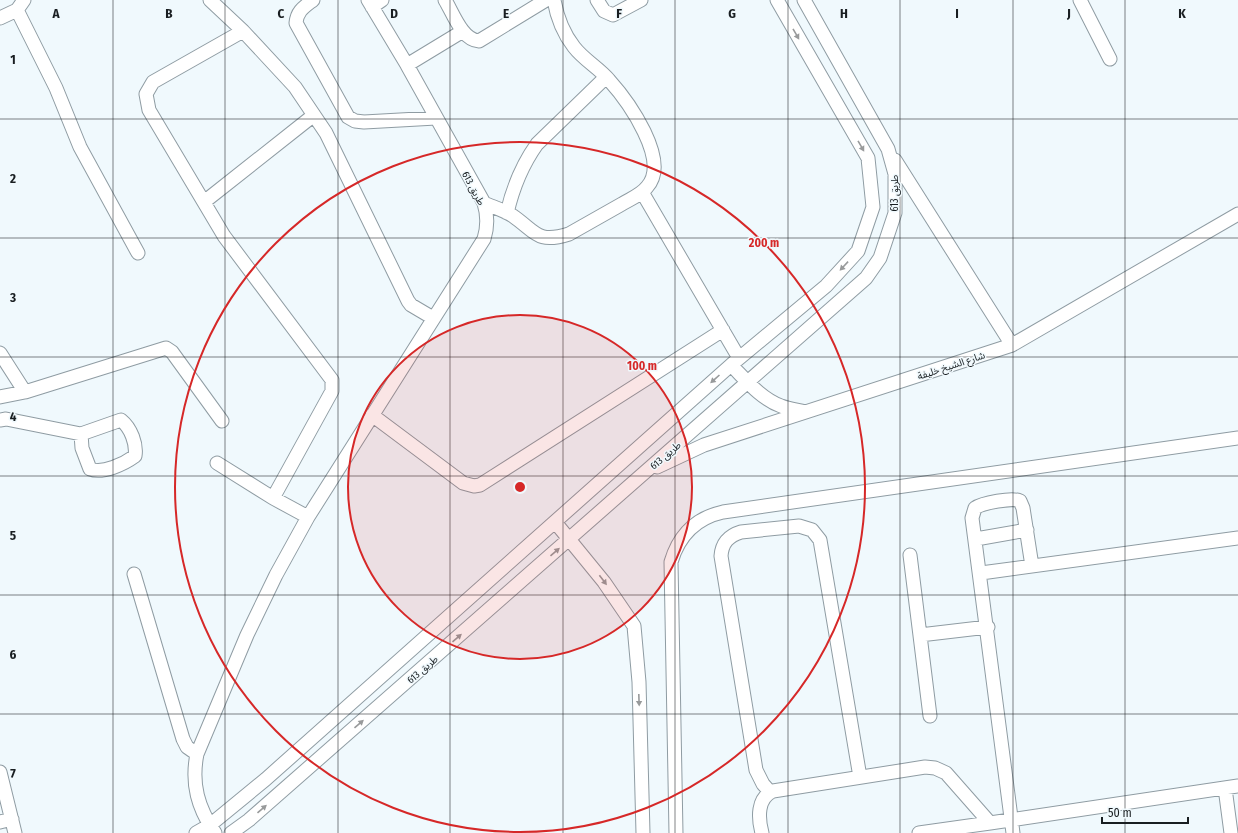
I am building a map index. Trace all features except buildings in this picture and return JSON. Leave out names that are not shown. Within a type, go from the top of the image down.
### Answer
[{"type":"street","points":[[210,0],[243,30],[295,87],[326,133],[408,302],[434,318]]},
{"type":"street","points":[[313,0],[302,8],[297,15],[296,23],[348,117],[355,121],[364,122],[436,118]]},
{"type":"street","points":[[445,0],[463,30],[472,40],[483,40],[546,0]]},
{"type":"street","points":[[484,203],[507,213],[533,233],[542,237],[560,237],[569,234],[642,192],[652,180],[655,172],[654,157],[634,114],[618,90],[581,55],[568,39],[558,19],[554,0]]},
{"type":"street","points":[[597,0],[604,11],[613,15],[641,0]]},
{"type":"street","name":"طريق 613","points":[[196,833],[212,829],[266,779],[735,361],[826,286],[858,251],[873,207],[868,158],[777,0]]},
{"type":"street","name":"طريق 613","points":[[231,833],[249,820],[866,278],[880,258],[895,214],[895,174],[888,149],[804,0]]},
{"type":"street","points":[[1080,0],[1110,59]]},
{"type":"street","name":"طريق 613","points":[[212,829],[200,806],[195,786],[197,754],[247,635],[276,575],[308,517],[484,238],[488,219],[484,203],[436,118],[374,2]]},
{"type":"street","points":[[0,18],[21,5],[80,147],[138,253]]},
{"type":"street","points":[[243,30],[153,82],[146,94],[149,110],[224,236],[332,380],[332,391],[272,498]]},
{"type":"street","points":[[407,65],[463,30]]},
{"type":"street","points":[[507,213],[518,176],[537,144],[606,77]]},
{"type":"street","points":[[204,202],[314,115]]},
{"type":"street","points":[[888,149],[1012,345]]},
{"type":"street","points":[[642,192],[723,330],[735,361],[747,382],[780,406],[805,412]]},
{"type":"street","name":"شارع الشيخ خليفة","points":[[645,472],[704,445],[1012,345],[1238,214]]},
{"type":"street","points":[[372,415],[463,483],[474,486],[480,485],[723,330]]},
{"type":"street","points":[[0,397],[25,392],[166,348],[172,352],[222,421]]},
{"type":"street","points":[[0,353],[25,392]]},
{"type":"street","points":[[0,420],[6,419],[81,434],[121,420],[127,425],[137,449],[135,456],[127,462],[96,471],[90,469],[82,448],[81,434]]},
{"type":"street","points":[[676,833],[671,562],[683,536],[697,523],[714,514],[723,512],[1238,438]]},
{"type":"street","points":[[217,463],[272,498],[308,517]]},
{"type":"street","points":[[1013,833],[988,627],[972,514],[975,508],[982,505],[1014,499],[1020,501],[1022,504],[1027,530],[1032,566]]},
{"type":"street","points":[[555,522],[604,582],[634,626],[639,682],[643,833]]},
{"type":"street","points":[[770,792],[763,784],[756,770],[721,556],[726,541],[734,534],[740,532],[799,526],[812,530],[820,540],[860,777]]},
{"type":"street","points":[[976,539],[1027,530]]},
{"type":"street","points":[[981,573],[1238,538]]},
{"type":"street","points":[[910,555],[930,716]]},
{"type":"street","points":[[134,574],[183,739],[187,747],[197,754]]},
{"type":"street","points":[[920,635],[988,627]]},
{"type":"street","points":[[762,833],[760,805],[770,792],[926,767],[935,768],[946,773],[990,823]]},
{"type":"street","points":[[0,772],[6,820],[16,833]]},
{"type":"street","points":[[919,833],[1232,787],[1231,833]]}]
